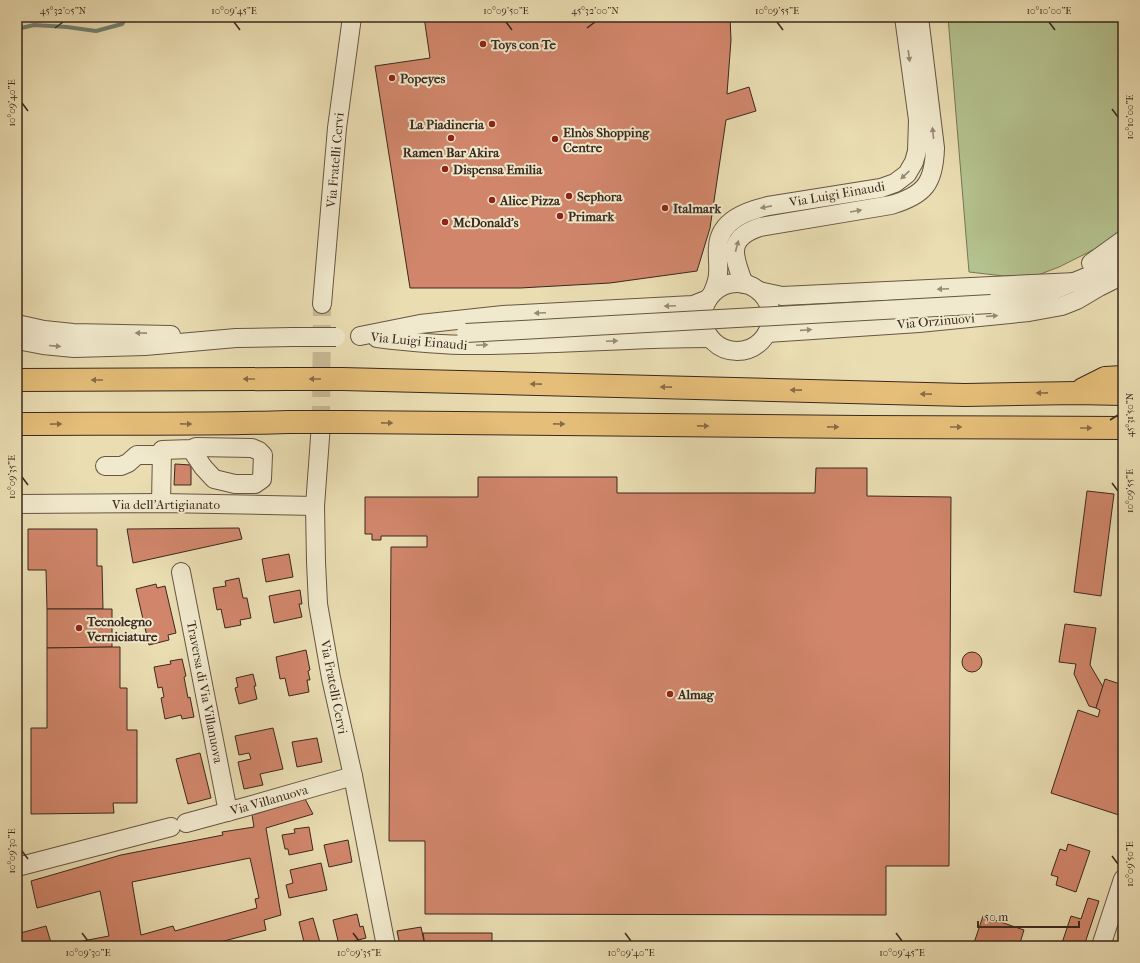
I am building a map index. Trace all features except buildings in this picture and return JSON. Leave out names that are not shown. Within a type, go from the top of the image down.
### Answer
[{"type":"highway","points":[[1076,392],[1105,378],[1123,377]]},
{"type":"highway","points":[[17,380],[342,379],[965,395],[1076,392],[1123,394]]},
{"type":"highway","points":[[17,424],[348,422],[1123,428]]},
{"type":"street","name":"Via Fratelli Cervi","points":[[322,304],[336,128],[352,17]]},
{"type":"street","name":"Via Luigi Einaudi","points":[[710,338],[704,329],[702,319],[704,308],[718,275],[718,244],[722,232],[729,223],[739,215],[751,210],[881,188],[895,183],[907,174],[914,162],[917,151],[918,120],[904,17]]},
{"type":"street","name":"Via Luigi Einaudi","points":[[767,333],[771,322],[770,310],[766,299],[751,287],[736,265],[735,252],[737,242],[742,235],[760,227],[901,201],[914,195],[925,187],[932,176],[935,148],[919,17]]},
{"type":"street","name":"Via Luigi Einaudi","points":[[1024,284],[1064,274],[1089,264],[1123,240]]},
{"type":"street","points":[[17,340],[74,348],[145,346],[236,338],[466,333],[991,304],[1047,293],[1076,282],[1123,257]]},
{"type":"street","name":"Via Orzinuovi","points":[[767,333],[919,323],[1030,312],[1062,306],[1077,300],[1123,275]]},
{"type":"street","name":"Via Luigi Einaudi","points":[[360,336],[420,324],[456,319],[503,315],[693,305],[727,284],[751,287],[782,296],[1076,282]]},
{"type":"street","name":"Via Orzinuovi","points":[[1047,293],[1099,287]]},
{"type":"street","points":[[17,324],[44,330],[73,333],[144,333],[236,338]]},
{"type":"street","points":[[710,338],[717,346],[728,350],[740,351],[751,349],[760,342],[767,333]]},
{"type":"street","name":"Via Luigi Einaudi","points":[[360,336],[424,343],[473,345],[710,338]]},
{"type":"street","name":"Via Fratelli Cervi","points":[[321,424],[315,506],[318,604],[331,678],[386,946]]},
{"type":"street","points":[[161,503],[162,450],[191,450]]},
{"type":"street","points":[[105,466],[121,466],[128,463],[137,455],[162,455]]},
{"type":"street","name":"Via dell'Artigianato","points":[[17,504],[161,503],[315,506]]},
{"type":"street","name":"Traversa di Via Villanuova","points":[[181,572],[228,812]]},
{"type":"street","name":"Via Villanuova","points":[[17,868],[228,812],[352,776]]},
{"type":"street","points":[[1101,946],[1123,879]]},
{"type":"green space","points":[[948,17],[1123,17],[1123,232],[1095,249],[1059,267],[1038,275],[1004,276],[969,272]]},
{"type":"waterway","points":[[17,29],[34,25],[96,31],[122,24],[127,17]]},
{"type":"tunnel","points":[[321,424],[322,304]]},
{"type":"place","name":"Toys con Te","points":[[483,44]]},
{"type":"place","name":"Popeyes","points":[[392,78]]},
{"type":"place","name":"La Piadineria","points":[[492,124]]},
{"type":"place","name":"Ramen Bar Akira","points":[[451,138]]},
{"type":"place","name":"Elnòs Shopping Centre","points":[[555,139]]},
{"type":"place","name":"Dispensa Emilia","points":[[445,169]]},
{"type":"place","name":"Sephora","points":[[569,196]]},
{"type":"place","name":"Alice Pizza","points":[[492,200]]},
{"type":"place","name":"Italmark","points":[[665,208]]},
{"type":"place","name":"Primark","points":[[560,216]]},
{"type":"place","name":"McDonald's","points":[[445,222]]},
{"type":"place","name":"Tecnolegno Verniciature","points":[[79,628]]},
{"type":"place","name":"Almag","points":[[670,694]]}]
